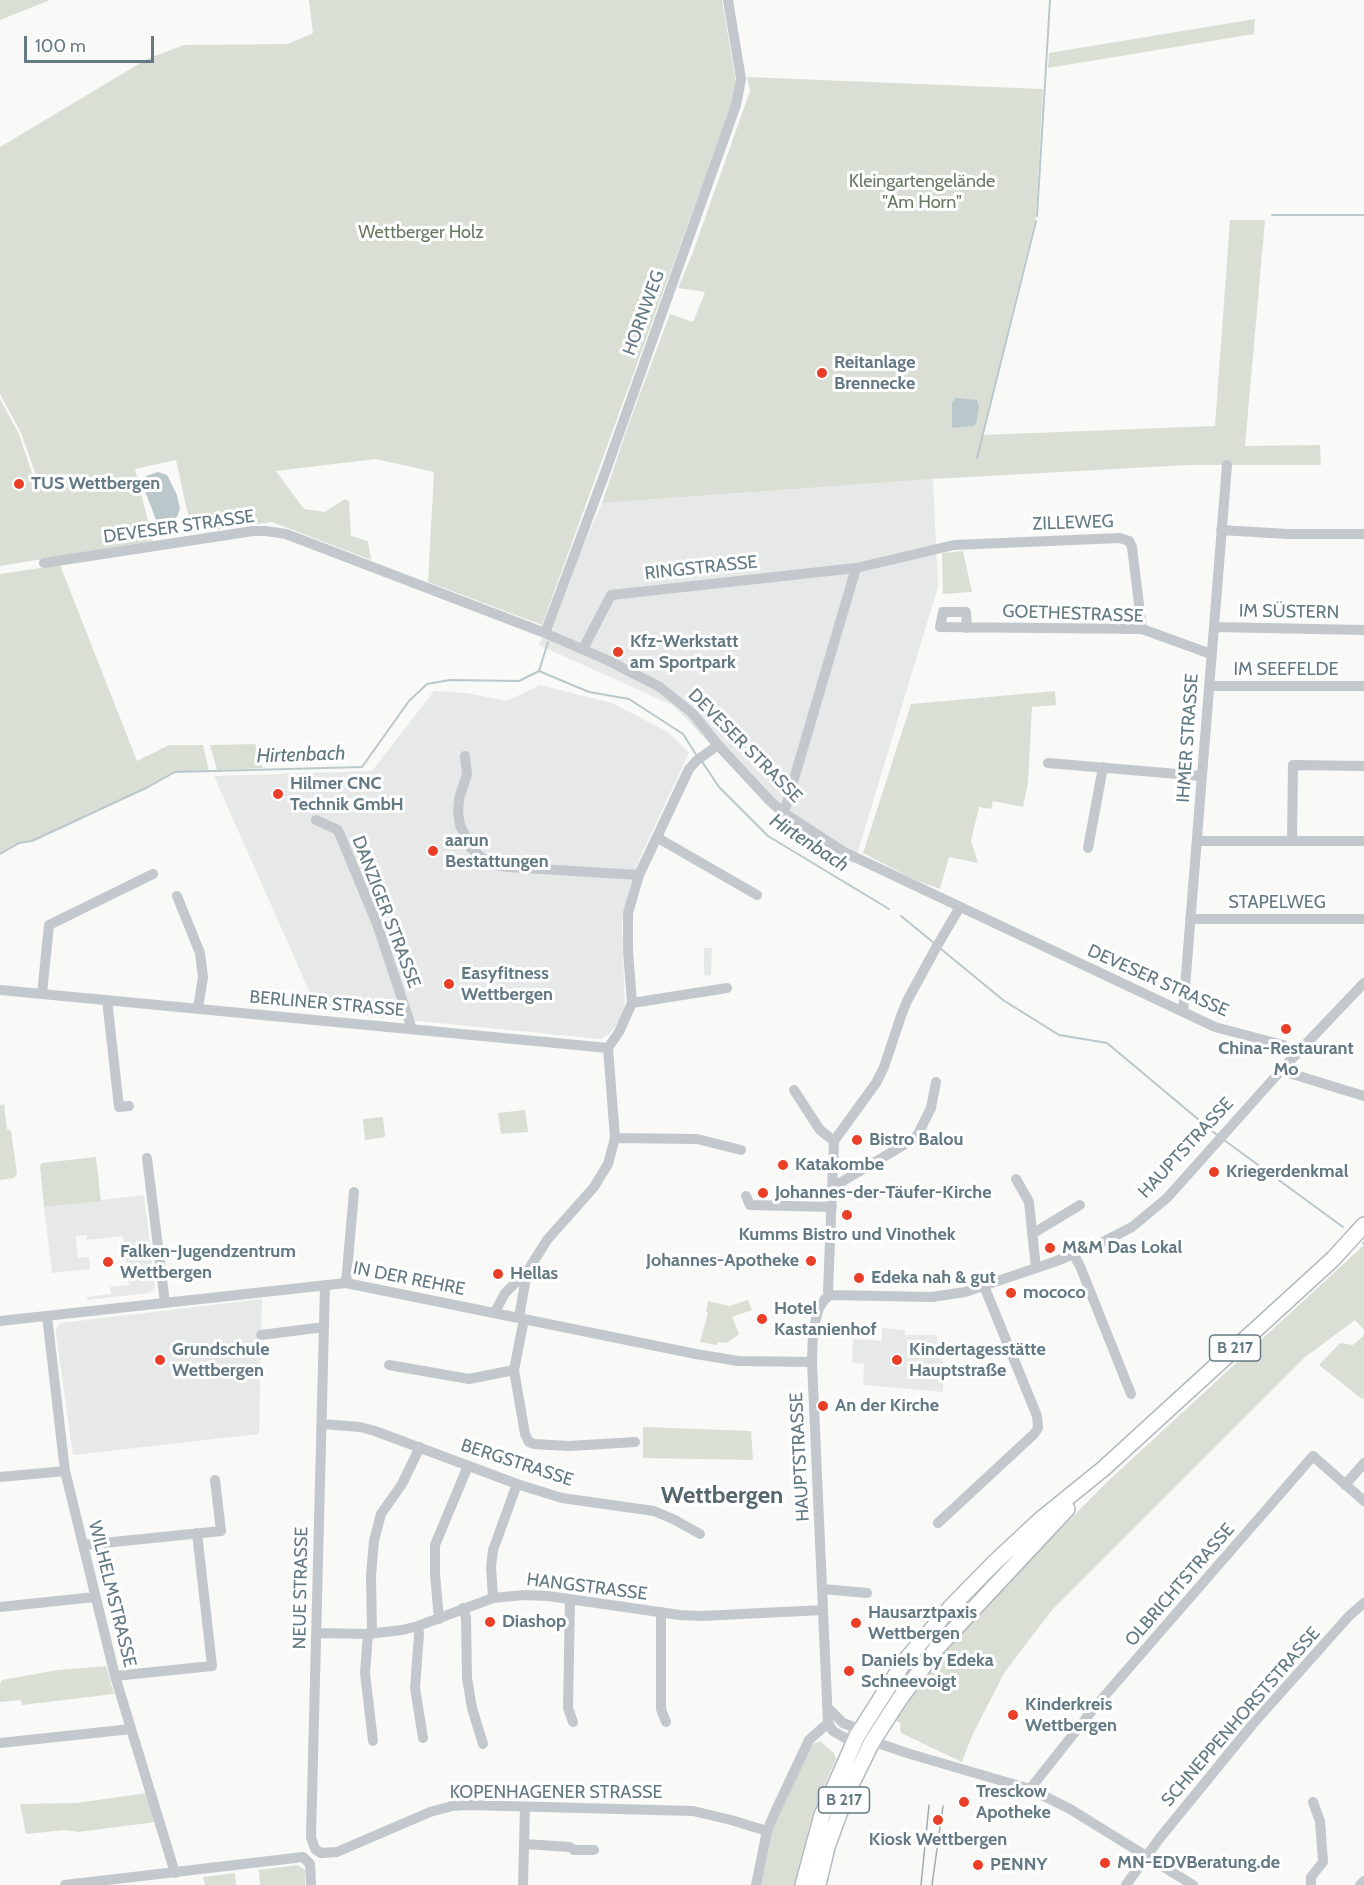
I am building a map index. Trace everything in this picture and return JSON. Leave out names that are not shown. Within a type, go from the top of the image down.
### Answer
[{"type":"main road","name":"B 217","points":[[803,1885],[822,1815],[857,1736],[904,1662],[950,1608],[994,1563],[1032,1527],[1103,1469],[1333,1259],[1364,1225]]},
{"type":"main road","name":"B 217","points":[[818,1885],[836,1819],[872,1742],[898,1700],[936,1648],[1103,1469]]},
{"type":"street","name":"HORNWEG","points":[[545,633],[605,473],[736,105],[741,79],[728,0]]},
{"type":"street","name":"IHMER STRASSE","points":[[1183,1012],[1227,465]]},
{"type":"street","points":[[1221,530],[1288,534],[1364,534]]},
{"type":"street","name":"DEVESER STRASSE","points":[[44,563],[252,531],[266,531],[286,534],[545,633],[660,687],[693,714],[718,745],[770,801],[784,813],[844,852],[1215,1027],[1283,1045],[1296,1055]]},
{"type":"street","name":"ZILLEWEG","points":[[929,550],[954,545],[1125,538],[1132,547],[1142,629]]},
{"type":"street","name":"RINGSTRASSE","points":[[583,649],[611,595],[856,568],[929,550]]},
{"type":"street","points":[[784,813],[856,568]]},
{"type":"street","name":"IM SÜSTERN","points":[[1214,627],[1364,630]]},
{"type":"street","name":"GOETHESTRASSE","points":[[967,628],[1142,629],[1211,654]]},
{"type":"street","name":"IM SEEFELDE","points":[[1209,686],[1364,686]]},
{"type":"street","points":[[495,1312],[505,1293],[527,1272],[548,1240],[599,1179],[608,1164],[615,1138],[608,1048],[619,1032],[633,1003],[628,950],[628,913],[639,874],[689,770],[696,761],[718,745]]},
{"type":"street","points":[[465,756],[467,774],[459,799],[458,812],[464,837],[471,848],[494,865],[639,874]]},
{"type":"street","points":[[1048,763],[1202,776]]},
{"type":"street","points":[[1292,841],[1293,765],[1364,766]]},
{"type":"street","points":[[1088,848],[1102,768]]},
{"type":"street","name":"DANZIGER STRASSE","points":[[316,820],[338,830],[377,924],[411,1029]]},
{"type":"street","points":[[658,838],[757,894]]},
{"type":"street","points":[[1197,840],[1364,841]]},
{"type":"street","points":[[42,994],[49,926],[153,874]]},
{"type":"street","points":[[177,896],[200,953],[203,977],[198,1008]]},
{"type":"street","points":[[830,1295],[828,1291],[834,1141],[876,1083],[888,1058],[900,1016],[960,907]]},
{"type":"street","name":"STAPELWEG","points":[[1190,919],[1364,919]]},
{"type":"street","name":"HAUPTSTRASSE","points":[[828,1723],[812,1362],[813,1330],[819,1308],[830,1295],[932,1297],[965,1292],[1073,1254],[1132,1227],[1167,1198],[1284,1066],[1364,983]]},
{"type":"street","points":[[633,1003],[727,988]]},
{"type":"street","name":"BERLINER STRASSE","points":[[0,990],[608,1048]]},
{"type":"street","points":[[107,1000],[119,1107],[129,1106]]},
{"type":"street","points":[[1284,1066],[1292,1074],[1364,1096]]},
{"type":"street","points":[[833,1187],[912,1140],[918,1134],[931,1108],[936,1082]]},
{"type":"street","points":[[794,1090],[819,1130],[834,1141]]},
{"type":"street","points":[[615,1138],[697,1138],[741,1150]]},
{"type":"street","points":[[147,1158],[165,1303]]},
{"type":"street","points":[[1016,1179],[1029,1202],[1036,1268]]},
{"type":"street","points":[[346,1283],[354,1192]]},
{"type":"street","points":[[746,1196],[750,1205],[832,1207]]},
{"type":"street","points":[[1032,1234],[1080,1205]]},
{"type":"street","points":[[1073,1254],[1080,1266],[1131,1394]]},
{"type":"street","points":[[527,1272],[514,1370],[525,1434],[529,1442],[569,1446],[635,1442]]},
{"type":"street","name":"IN DER REHRE","points":[[0,1321],[346,1283],[495,1312],[605,1337],[738,1361],[812,1362]]},
{"type":"street","name":"NEUE STRASSE","points":[[315,1849],[311,1837],[325,1285]]},
{"type":"street","points":[[938,1523],[1038,1428],[1037,1416],[984,1286]]},
{"type":"street","name":"WILHELMSTRASSE","points":[[47,1316],[65,1471],[95,1597],[169,1878]]},
{"type":"street","points":[[261,1335],[324,1327]]},
{"type":"street","points":[[389,1365],[469,1379],[514,1370]]},
{"type":"street","name":"BERGSTRASSE","points":[[322,1424],[360,1427],[562,1498],[654,1511],[700,1534]]},
{"type":"street","points":[[373,1742],[365,1674],[370,1633],[374,1541],[381,1514],[402,1484],[420,1447]]},
{"type":"street","name":"OLBRICHTSTRASSE","points":[[1030,1789],[1094,1708],[1313,1456],[1364,1501]]},
{"type":"street","points":[[1346,1485],[1364,1463]]},
{"type":"street","points":[[439,1619],[435,1545],[468,1466]]},
{"type":"street","points":[[0,1477],[65,1471]]},
{"type":"street","points":[[84,1545],[221,1531],[215,1480]]},
{"type":"street","points":[[493,1598],[491,1567],[493,1550],[517,1484]]},
{"type":"street","points":[[116,1676],[212,1666],[197,1533]]},
{"type":"street","points":[[823,1590],[867,1593]]},
{"type":"street","name":"HANGSTRASSE","points":[[317,1633],[370,1633],[418,1626],[493,1598],[524,1595],[701,1616],[823,1610]]},
{"type":"street","points":[[0,1607],[95,1597]]},
{"type":"street","points":[[570,1600],[568,1708],[573,1722]]},
{"type":"street","name":"SCHNEPPENHORSTSTRASSE","points":[[1126,1885],[1147,1855],[1252,1725],[1349,1616],[1364,1603]]},
{"type":"street","points":[[463,1608],[466,1617],[467,1678],[472,1708],[483,1744]]},
{"type":"street","points":[[661,1613],[661,1709],[666,1722]]},
{"type":"street","points":[[418,1626],[415,1688],[423,1738]]},
{"type":"street","points":[[827,1707],[843,1723],[851,1726],[857,1736]]},
{"type":"street","points":[[756,1885],[767,1832],[809,1740],[828,1723],[833,1731],[845,1738],[857,1736],[1030,1789],[1070,1809],[1193,1885]]},
{"type":"street","points":[[0,1743],[131,1729]]},
{"type":"street","points":[[1311,1885],[1311,1877],[1323,1862],[1320,1821],[1313,1802]]},
{"type":"street","name":"KOPENHAGENER STRASSE","points":[[315,1849],[321,1853],[337,1852],[418,1817],[452,1806],[693,1811],[721,1817],[767,1832]]},
{"type":"street","points":[[523,1885],[525,1807]]},
{"type":"street","points":[[524,1844],[570,1846],[574,1850],[594,1850]]},
{"type":"street","points":[[65,1885],[169,1878],[303,1857],[312,1870],[311,1885]]},
{"type":"street","points":[[1360,1885],[1364,1881]]},
{"type":"shaded area","points":[[956,398],[977,400],[979,407],[976,424],[952,428],[952,403]]},
{"type":"shaded area","points":[[158,472],[167,475],[177,495],[180,509],[177,517],[168,524],[157,522],[143,486],[146,476]]},
{"type":"shaded area","points":[[933,479],[938,587],[854,864],[774,812],[674,706],[539,645],[602,503]]},
{"type":"shaded area","points":[[540,685],[612,703],[668,732],[689,753],[642,853],[632,880],[622,920],[625,1014],[609,1034],[600,1039],[318,1011],[214,776],[372,771],[434,691],[466,693],[507,701]]},
{"type":"shaded area","points":[[704,948],[712,948],[711,976],[704,975]]},
{"type":"shaded area","points":[[144,1195],[155,1286],[153,1291],[87,1300],[87,1297],[111,1294],[110,1287],[129,1285],[123,1236],[87,1240],[86,1235],[76,1236],[78,1258],[89,1257],[90,1269],[52,1273],[44,1207]]},
{"type":"shaded area","name":"Grundschule Wettbergen","points":[[262,1299],[259,1434],[73,1455],[56,1334],[56,1329],[61,1323]]},
{"type":"shaded area","name":"Kindertagesstätte Hauptstraße","points":[[882,1328],[905,1330],[905,1335],[936,1335],[944,1368],[943,1392],[863,1385],[864,1364],[852,1363],[853,1339],[882,1341]]},
{"type":"green space","points":[[0,0],[50,0],[0,20]]},
{"type":"green space","name":"Wettberger Holz","points":[[309,0],[722,0],[737,89],[542,625],[428,582],[434,472],[376,459],[276,471],[304,509],[325,512],[345,499],[349,501],[351,536],[368,541],[371,560],[272,522],[192,533],[176,460],[135,469],[153,541],[0,566],[0,399],[19,434],[34,479],[40,486],[21,433],[0,394],[0,147],[147,59],[184,45],[288,44],[313,33]]},
{"type":"green space","points":[[1255,19],[1254,34],[1048,68],[1049,53]]},
{"type":"green space","name":"Kleingartengelände \"Am Horn\"","points":[[747,77],[1043,89],[1036,216],[982,435],[1215,426],[1230,220],[1265,220],[1245,446],[1320,445],[1321,465],[1189,465],[933,479],[602,503],[670,314],[693,322],[705,292],[678,288],[750,91]]},
{"type":"green space","points":[[963,551],[972,592],[943,594],[942,553]]},
{"type":"green space","points":[[60,565],[137,761],[169,745],[203,745],[209,771],[175,772],[148,787],[32,841],[19,843],[0,854],[0,574]]},
{"type":"green space","points":[[1055,691],[1056,705],[1032,707],[1028,783],[1023,807],[993,801],[991,809],[979,807],[971,841],[978,863],[949,857],[940,889],[913,879],[863,853],[911,704]]},
{"type":"green space","points":[[255,744],[263,768],[217,770],[210,745]]},
{"type":"green space","points":[[4,1104],[7,1129],[11,1131],[17,1174],[14,1178],[0,1180],[0,1105]]},
{"type":"green space","points":[[525,1110],[528,1132],[501,1134],[498,1113]]},
{"type":"green space","points":[[383,1117],[385,1137],[365,1140],[363,1119]]},
{"type":"green space","points":[[96,1157],[101,1201],[44,1207],[40,1166],[42,1163]]},
{"type":"green space","points":[[1364,1245],[1364,1330],[1355,1320],[1304,1358],[1052,1610],[1004,1673],[971,1738],[962,1762],[901,1733],[900,1723],[894,1720],[939,1656],[969,1622],[1106,1483]]},
{"type":"green space","points":[[748,1300],[752,1310],[732,1317],[739,1334],[727,1343],[718,1342],[717,1345],[700,1342],[708,1313],[706,1312],[708,1301],[729,1306]]},
{"type":"green space","points":[[1364,1335],[1364,1396],[1362,1399],[1319,1365],[1340,1343],[1353,1345]]},
{"type":"green space","points":[[643,1427],[751,1431],[753,1460],[643,1458]]},
{"type":"green space","points":[[106,1666],[114,1694],[22,1705],[21,1700],[0,1702],[2,1680],[58,1670]]},
{"type":"green space","points":[[820,1741],[834,1753],[836,1759],[814,1810],[794,1885],[757,1885],[767,1831],[813,1744]]},
{"type":"green space","points":[[147,1793],[156,1822],[78,1832],[66,1830],[26,1834],[20,1804],[76,1803]]},
{"type":"green space","points":[[298,1865],[305,1870],[305,1885],[260,1885],[259,1870]]},
{"type":"green space","points":[[235,1873],[236,1885],[205,1885],[203,1877]]},
{"type":"waterway","points":[[1037,216],[1050,0]]},
{"type":"waterway","points":[[1272,215],[1364,215]]},
{"type":"waterway","points":[[977,458],[1036,221]]},
{"type":"waterway","points":[[539,671],[548,642]]},
{"type":"waterway","name":"Hirtenbach","points":[[0,854],[19,843],[32,841],[148,787],[175,772],[362,767],[409,701],[427,684],[450,680],[519,681],[539,671],[589,692],[629,699],[683,734],[697,756]]},
{"type":"waterway","name":"Hirtenbach","points":[[701,760],[719,787],[768,836],[889,909]]},
{"type":"waterway","name":"Hirtenbach","points":[[901,916],[934,943]]},
{"type":"waterway","name":"Hirtenbach","points":[[941,949],[1003,1000],[1059,1035],[1107,1043],[1217,1135]]},
{"type":"waterway","name":"Hirtenbach","points":[[1224,1140],[1343,1227]]},
{"type":"tram line","points":[[921,1885],[929,1805]]},
{"type":"tram line","points":[[932,1885],[943,1806]]},
{"type":"place","name":"Reitanlage Brennecke","points":[[822,373]]},
{"type":"place","name":"TUS Wettbergen","points":[[19,484]]},
{"type":"place","name":"Kfz-Werkstatt am Sportpark","points":[[618,652]]},
{"type":"place","name":"Hilmer CNC Technik GmbH","points":[[278,794]]},
{"type":"place","name":"aarun Bestattungen","points":[[433,851]]},
{"type":"place","name":"Easyfitness Wettbergen","points":[[449,984]]},
{"type":"place","name":"China-Restaurant Mo","points":[[1286,1029]]},
{"type":"place","name":"Bistro Balou","points":[[857,1140]]},
{"type":"place","name":"Katakombe","points":[[783,1165]]},
{"type":"place","name":"Kriegerdenkmal","points":[[1214,1172]]},
{"type":"place","name":"Johannes-der-Täufer-Kirche","points":[[763,1193]]},
{"type":"place","name":"Kumms Bistro und Vinothek","points":[[847,1215]]},
{"type":"place","name":"M&M Das Lokal","points":[[1050,1248]]},
{"type":"place","name":"Johannes-Apotheke","points":[[811,1261]]},
{"type":"place","name":"Falken-Jugendzentrum Wettbergen","points":[[108,1262]]},
{"type":"place","name":"Hellas","points":[[498,1274]]},
{"type":"place","name":"Edeka nah & gut","points":[[859,1278]]},
{"type":"place","name":"mococo","points":[[1011,1293]]},
{"type":"place","name":"Hotel Kastanienhof","points":[[762,1319]]},
{"type":"place","name":"Grundschule Wettbergen","points":[[160,1360]]},
{"type":"place","name":"Kindertagesstätte Hauptstraße","points":[[897,1360]]},
{"type":"place","name":"An der Kirche","points":[[823,1406]]},
{"type":"place","name":"Diashop","points":[[490,1622]]},
{"type":"place","name":"Hausarztpaxis Wettbergen","points":[[856,1623]]},
{"type":"place","name":"Daniels by Edeka Schneevoigt","points":[[849,1671]]},
{"type":"place","name":"Kinderkreis Wettbergen","points":[[1013,1715]]},
{"type":"place","name":"Tresckow Apotheke","points":[[964,1802]]},
{"type":"place","name":"Kiosk Wettbergen","points":[[938,1820]]},
{"type":"place","name":"MN-EDVBeratung.de","points":[[1105,1863]]},
{"type":"place","name":"PENNY","points":[[978,1865]]},
{"type":"district","name":"Wettbergen","points":[[722,1496]]}]
